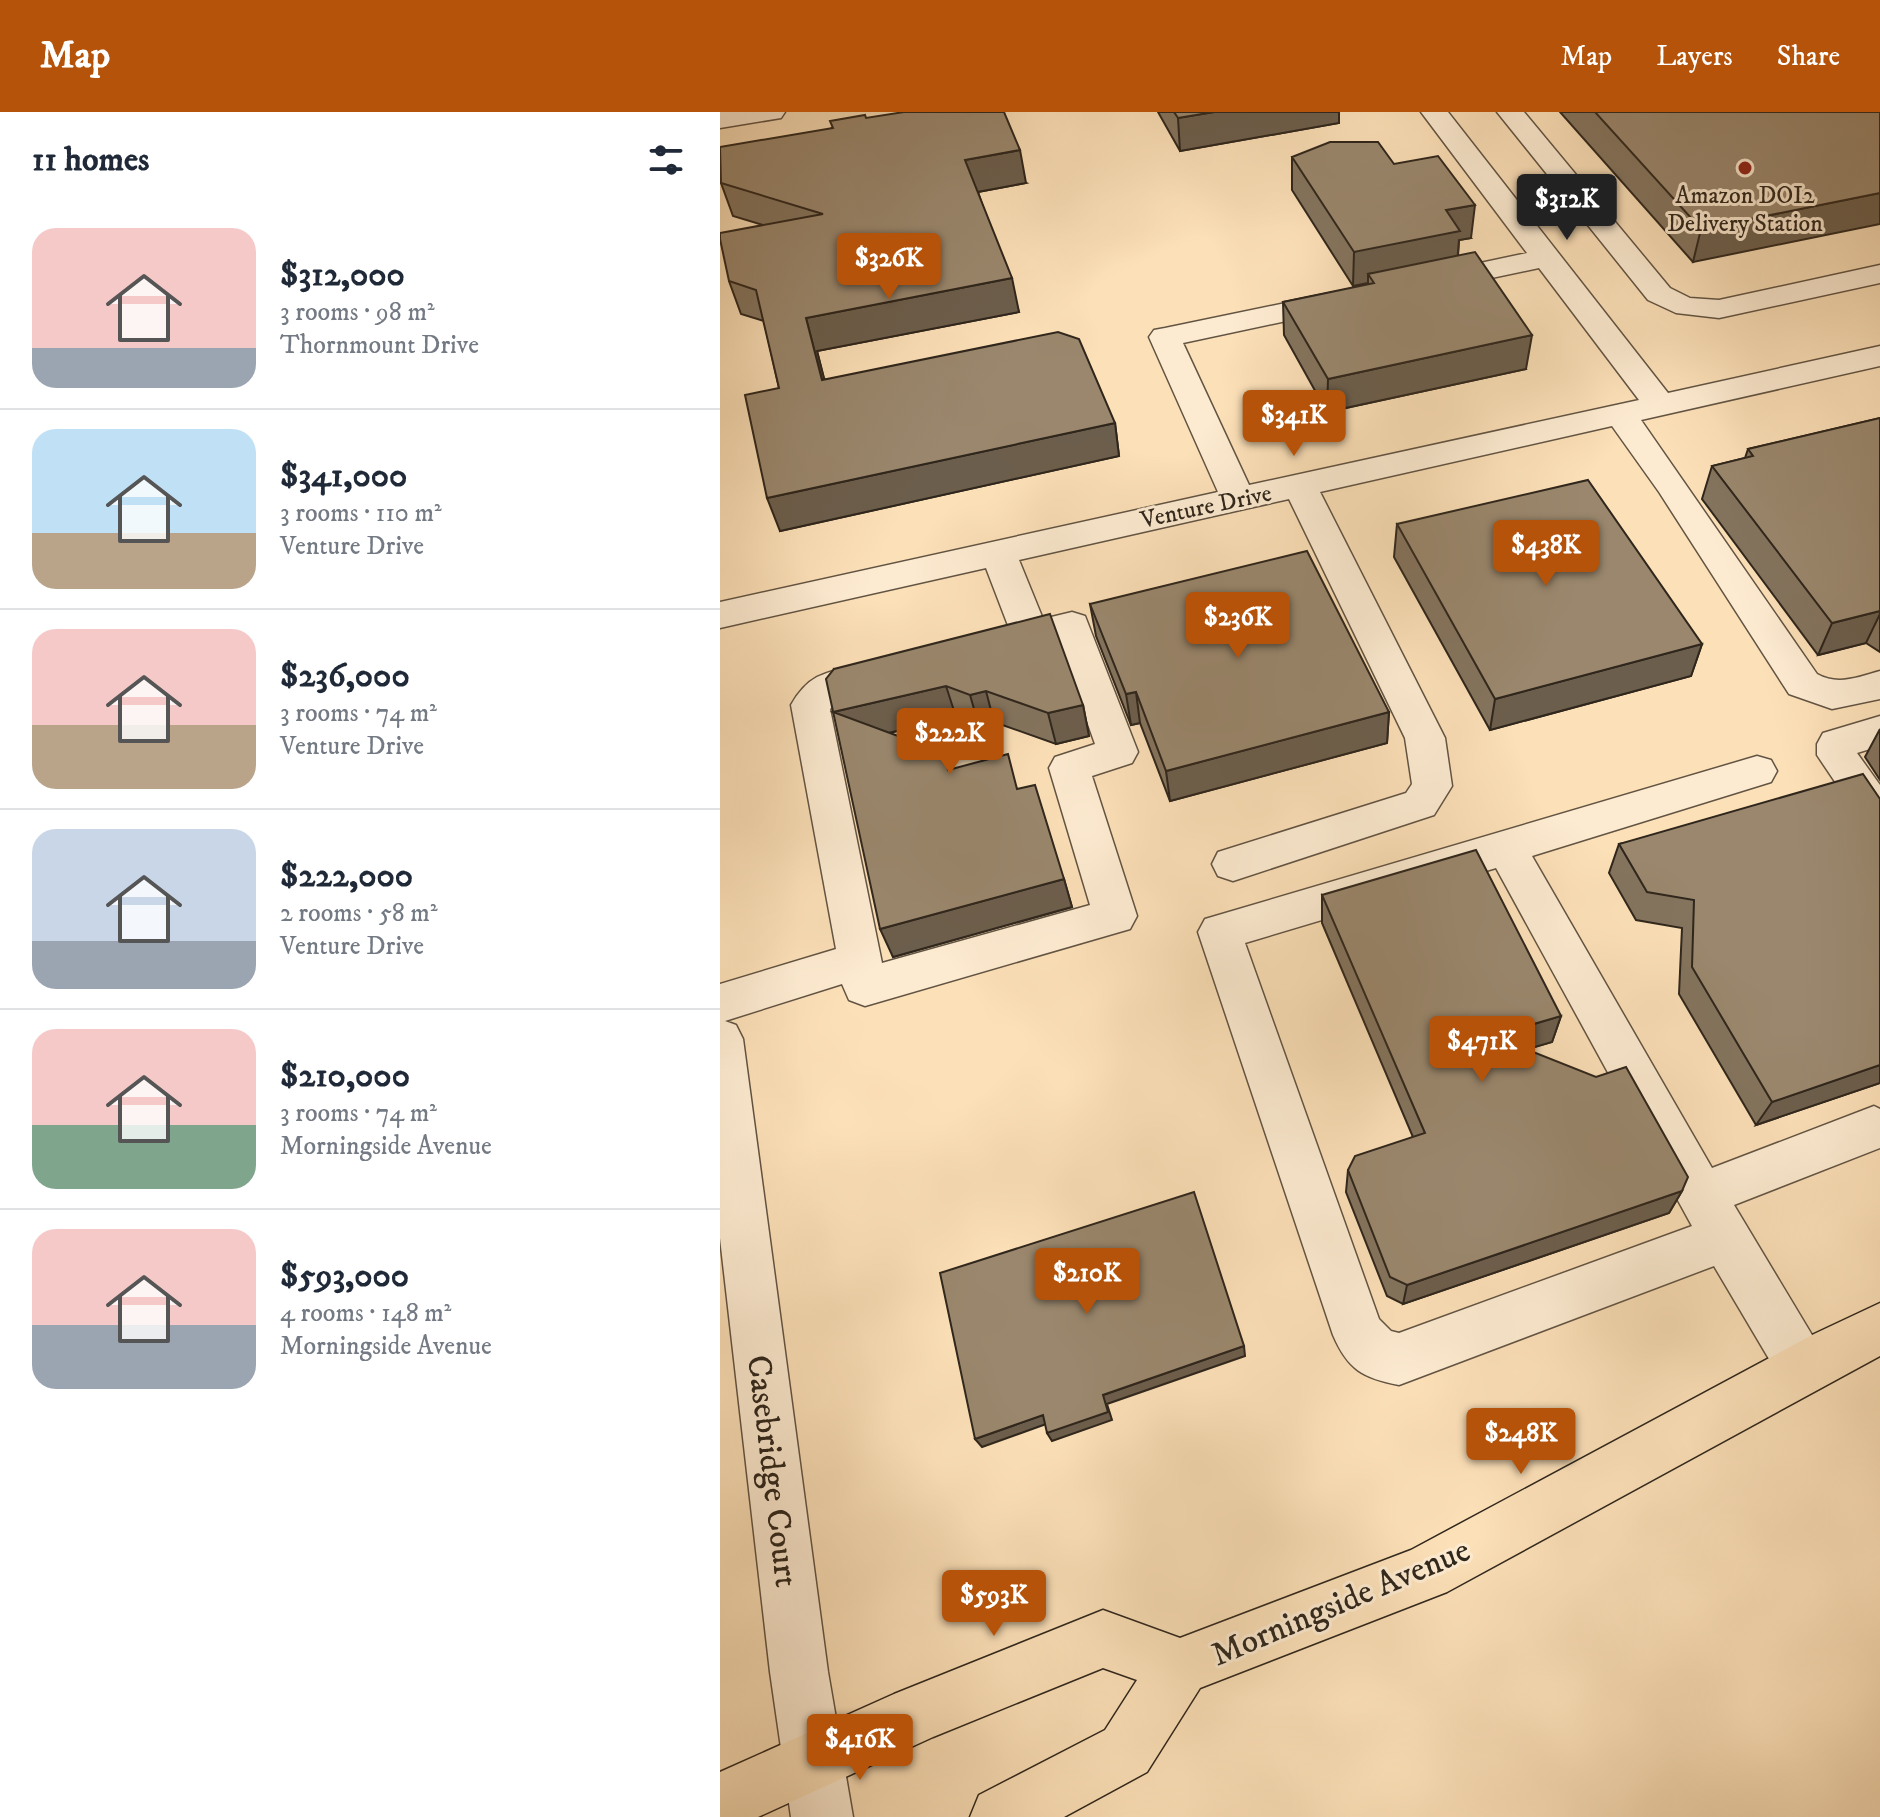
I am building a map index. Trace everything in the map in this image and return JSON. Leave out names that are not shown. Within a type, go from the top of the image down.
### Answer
[{"type":"main road","name":"Morningside Avenue","points":[[1001,1817],[1126,1751],[1180,1667],[1427,1572],[1880,1329]]},
{"type":"main road","name":"Morningside Avenue","points":[[720,1803],[814,1759],[1103,1639],[1180,1667]]},
{"type":"street","points":[[720,120],[772,112]]},
{"type":"street","points":[[1434,112],[1660,405]]},
{"type":"street","points":[[1510,112],[1659,294],[1673,304],[1693,309],[1719,309],[1880,274]]},
{"type":"street","points":[[1238,498],[1165,337],[1545,258]]},
{"type":"street","name":"Venture Drive","points":[[720,615],[1880,356]]},
{"type":"street","points":[[1621,415],[1686,480],[1803,684],[1833,697],[1880,685]]},
{"type":"street","points":[[1233,864],[1420,804],[1432,786],[1425,738],[1300,486]]},
{"type":"street","points":[[999,554],[1031,636]]},
{"type":"street","points":[[916,666],[829,688],[810,705],[865,987],[1115,916],[1069,768],[1118,752],[1072,625],[959,655]]},
{"type":"street","points":[[1880,731],[1837,744],[1837,755],[1880,817]]},
{"type":"street","points":[[1725,1238],[1399,1359],[1377,1355],[1359,1335],[1220,932],[1757,771]]},
{"type":"street","points":[[1506,848],[1725,1238],[1803,1368]]},
{"type":"street","points":[[720,1003],[859,960]]},
{"type":"street","name":"Casebridge Court","points":[[720,1039],[799,1672],[822,1817]]},
{"type":"street","points":[[1701,1195],[1874,1128]]},
{"type":"building","points":[[904,112],[1004,112],[1020,150],[965,160],[1012,278],[806,318],[822,380],[1058,332],[1079,339],[1115,423],[767,498],[745,395],[779,388],[756,290],[729,281],[720,233],[823,214],[721,183],[720,147],[833,128],[830,121]]},
{"type":"building","points":[[1174,112],[1214,112],[1178,118]]},
{"type":"building","name":"Amazon DOI2 Delivery Station","points":[[1595,112],[1880,112],[1880,193],[1701,229]]},
{"type":"building","points":[[1330,142],[1378,142],[1394,164],[1438,156],[1475,205],[1446,210],[1460,231],[1354,252],[1292,157]]},
{"type":"building","points":[[1475,252],[1532,335],[1328,379],[1283,302],[1374,283],[1368,274]]},
{"type":"building","points":[[1880,418],[1880,611],[1832,623],[1712,466],[1753,456],[1748,449]]},
{"type":"building","points":[[1588,480],[1702,644],[1495,699],[1397,524]]},
{"type":"building","points":[[1307,551],[1389,712],[1166,771],[1136,692],[1126,694],[1090,604]]},
{"type":"building","points":[[1050,614],[1083,705],[1048,713],[986,691],[970,695],[946,686],[833,712],[826,679],[834,669]]},
{"type":"building","points":[[833,712],[944,753],[948,770],[1008,754],[1017,789],[1035,785],[1064,879],[880,929]]},
{"type":"building","points":[[1863,774],[1880,799],[1880,1065],[1772,1102],[1692,967],[1694,900],[1647,892],[1619,844]]},
{"type":"building","points":[[1476,850],[1561,1016],[1493,1036],[1596,1077],[1626,1067],[1688,1177],[1682,1191],[1407,1285],[1390,1277],[1348,1170],[1355,1156],[1425,1133],[1322,895]]},
{"type":"building","points":[[1194,1192],[1244,1346],[1103,1395],[1108,1412],[1047,1433],[1043,1415],[975,1439],[940,1273]]},
{"type":"place","name":"Amazon DOI2 Delivery Station","points":[[1745,168]]}]
